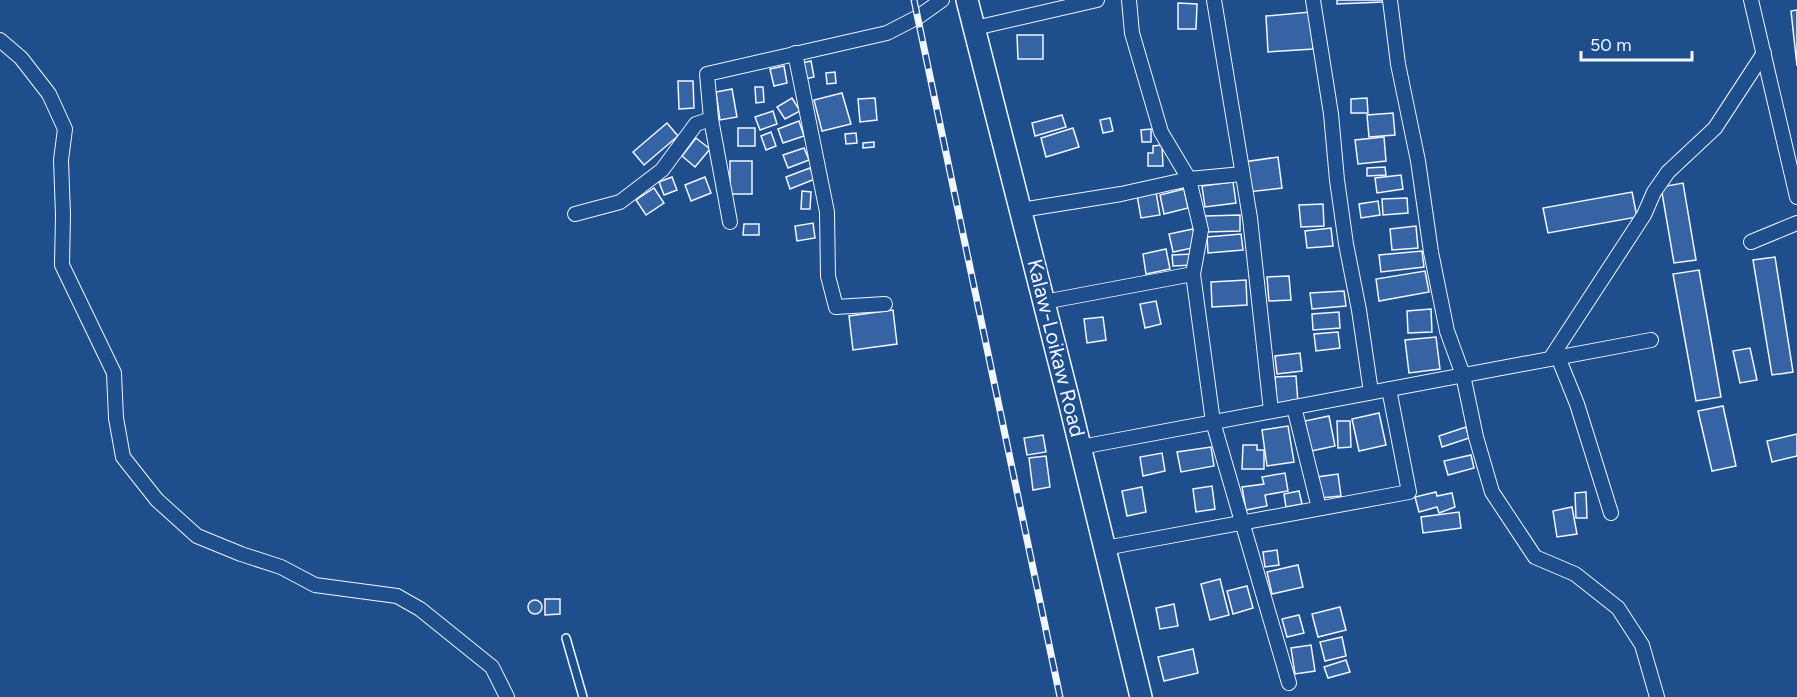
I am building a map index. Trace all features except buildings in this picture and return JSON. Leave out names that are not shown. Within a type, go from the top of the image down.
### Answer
[{"type":"main road","name":"Kalaw-Loikaw Road","points":[[968,0],[1081,447],[1141,697]]},
{"type":"street","points":[[730,222],[711,119],[706,74],[887,33],[918,17],[942,0]]},
{"type":"street","points":[[975,28],[1097,0]]},
{"type":"street","points":[[1129,0],[1132,33],[1161,132],[1189,179],[1201,230],[1193,274],[1213,422],[1289,683]]},
{"type":"street","points":[[1214,0],[1250,218],[1271,411]]},
{"type":"street","points":[[1313,0],[1331,114],[1346,244],[1359,310],[1371,392]]},
{"type":"street","points":[[1390,0],[1398,64],[1418,161],[1431,252],[1447,331],[1463,375],[1476,437],[1492,492],[1535,557],[1575,574],[1618,608],[1642,645],[1657,697]]},
{"type":"street","points":[[1751,0],[1797,197]]},
{"type":"street","points":[[0,40],[21,58],[49,94],[64,129],[61,160],[62,265],[114,373],[116,418],[123,457],[157,500],[197,536],[281,567],[315,585],[397,596],[420,609],[492,667],[507,697]]},
{"type":"street","points":[[795,53],[827,212],[828,276],[836,307],[885,304]]},
{"type":"street","points":[[1554,358],[1644,215],[1654,192],[1668,172],[1715,128],[1764,53]]},
{"type":"street","points":[[575,214],[620,202],[662,170],[696,124],[711,119]]},
{"type":"street","points":[[1021,210],[1121,194],[1189,179],[1242,174]]},
{"type":"street","points":[[1751,242],[1797,223]]},
{"type":"street","points":[[1044,302],[1193,274]]},
{"type":"street","points":[[1081,447],[1651,340]]},
{"type":"street","points":[[1554,358],[1577,404],[1611,513]]},
{"type":"street","points":[[1105,548],[1409,492],[1389,389]]},
{"type":"street","points":[[1294,406],[1319,508]]},
{"type":"lane","points":[[566,638],[583,697]]},
{"type":"railway","points":[[914,0],[1060,697]]}]
